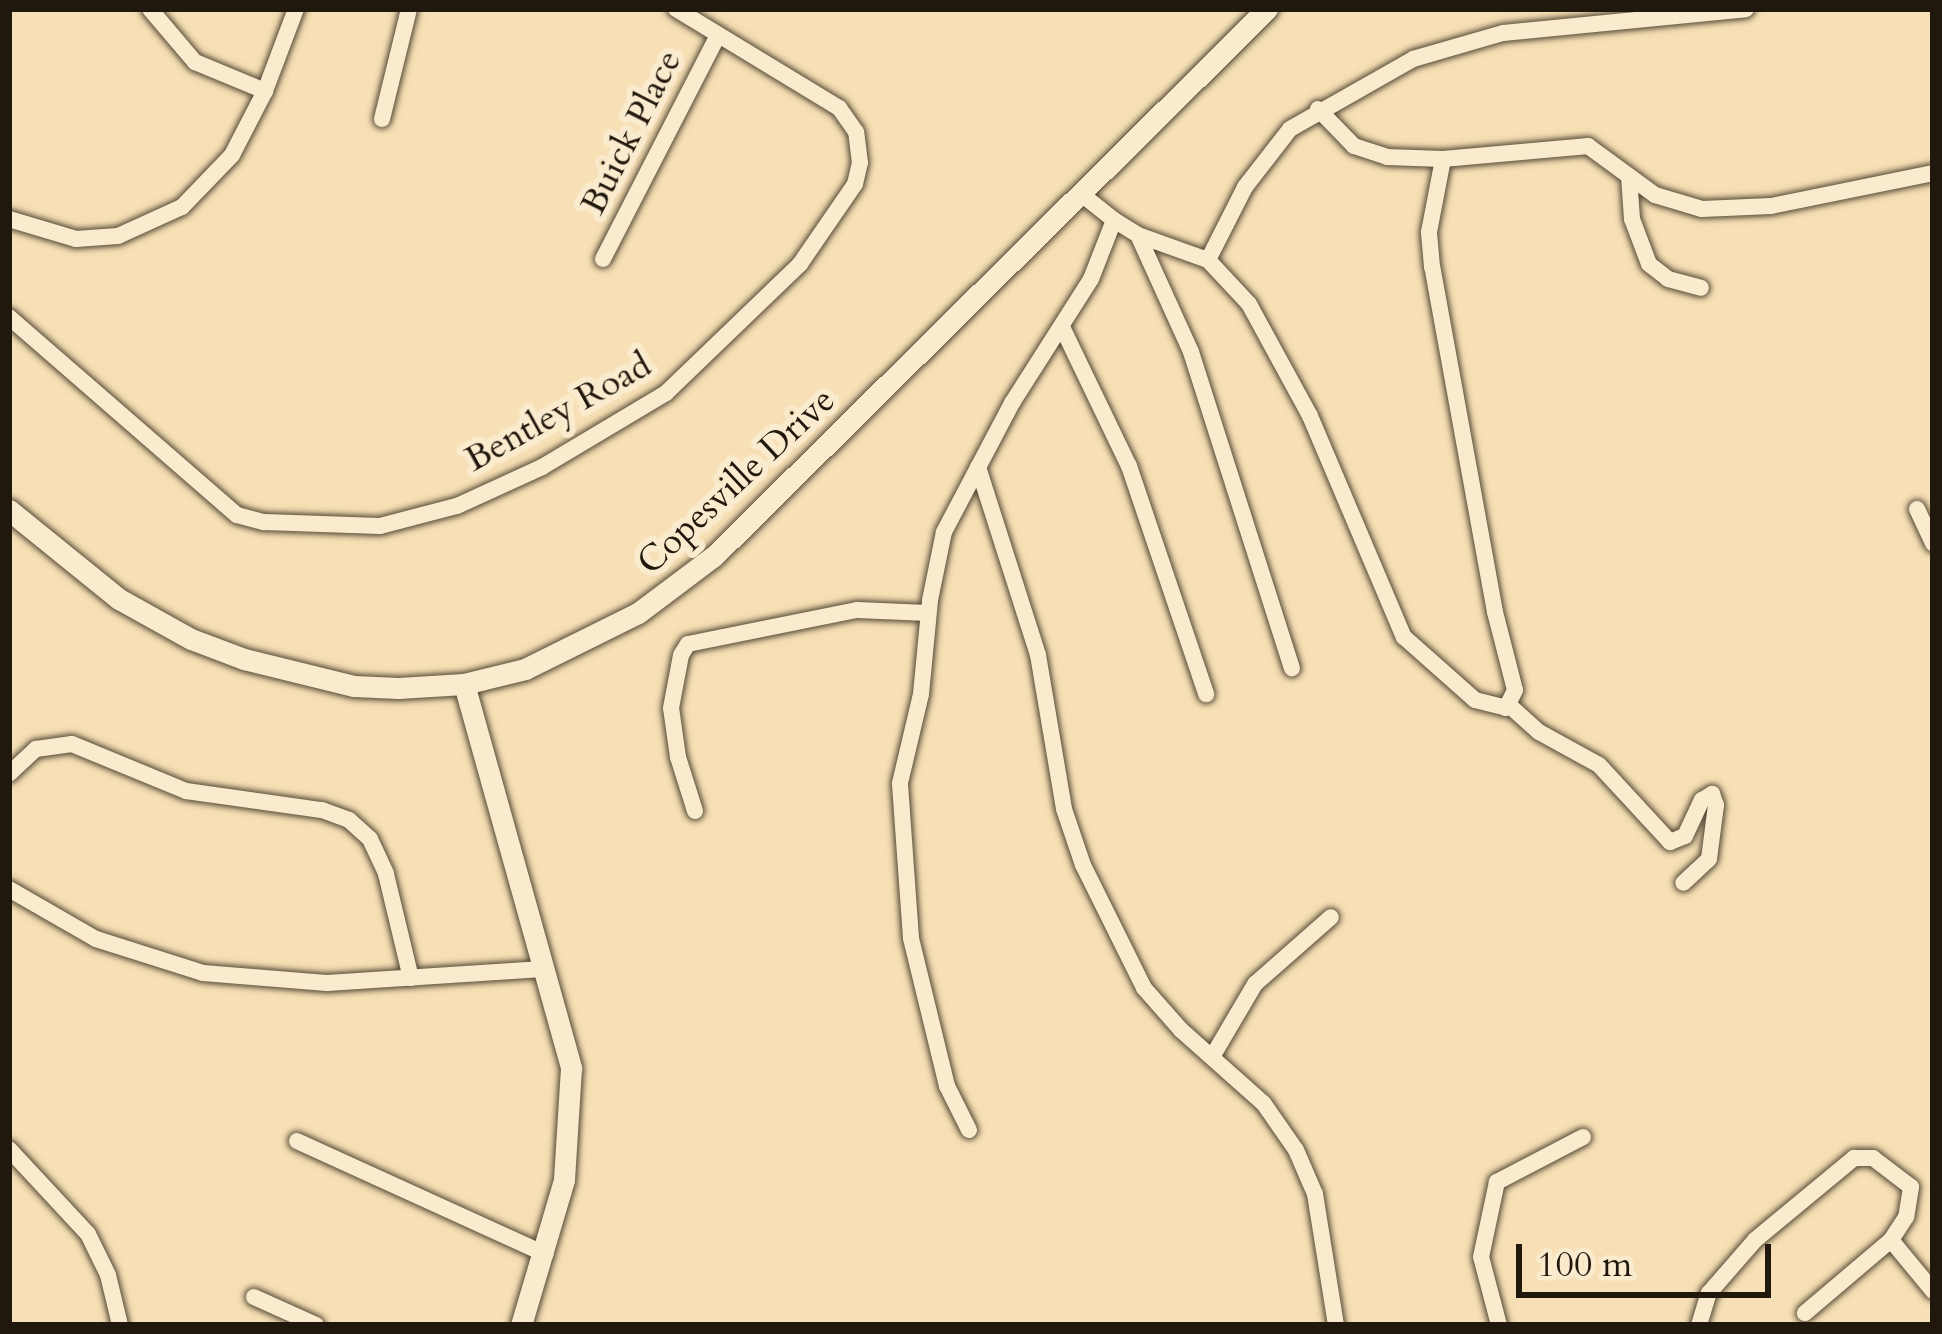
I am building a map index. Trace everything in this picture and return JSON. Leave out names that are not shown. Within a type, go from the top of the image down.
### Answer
[{"type":"street","points":[[150,9],[195,62],[265,91]]},
{"type":"street","points":[[9,219],[76,239],[118,236],[147,227],[205,188],[232,155],[265,91],[296,9]]},
{"type":"street","points":[[382,119],[409,9]]},
{"type":"street","name":"Bentley Road","points":[[9,317],[237,514],[264,523],[380,526],[458,506],[542,467],[666,393],[800,264],[847,201],[860,163],[850,120],[823,94],[676,9]]},
{"type":"street","name":"Copesville Drive","points":[[9,510],[119,599],[230,654],[354,686],[464,684],[550,658],[671,591],[714,556],[1267,9]]},
{"type":"street","points":[[1208,260],[1245,187],[1275,146],[1318,109],[1446,46],[1503,33],[1746,9]]},
{"type":"street","name":"Buick Place","points":[[603,259],[718,35]]},
{"type":"street","points":[[1318,109],[1369,154],[1443,159],[1588,146],[1609,156],[1655,195],[1702,209],[1771,206],[1933,173]]},
{"type":"street","points":[[1443,159],[1429,232],[1432,267],[1492,599],[1515,689],[1510,706]]},
{"type":"street","points":[[1629,176],[1632,219],[1649,264],[1668,279],[1701,287]]},
{"type":"street","points":[[1080,193],[1138,235],[1208,260],[1249,304],[1310,416],[1404,637],[1475,700],[1498,709],[1510,706]]},
{"type":"street","points":[[969,1130],[947,1086],[909,925],[900,783],[921,694],[928,613],[944,532],[1091,279],[1114,220]]},
{"type":"street","points":[[1138,235],[1190,352],[1292,668]]},
{"type":"street","points":[[1062,327],[1136,484],[1206,694]]},
{"type":"street","points":[[978,467],[1039,655],[1064,809],[1083,865],[1144,988],[1264,1104],[1309,1173],[1336,1325]]},
{"type":"street","points":[[1917,509],[1933,544]]},
{"type":"street","points":[[695,811],[678,757],[671,708],[681,655],[688,644],[857,610],[928,613]]},
{"type":"street","points":[[464,684],[571,1068],[563,1180],[521,1325]]},
{"type":"street","points":[[1510,706],[1539,732],[1599,765],[1670,842],[1685,836],[1702,800],[1712,794],[1717,806],[1709,859],[1683,883]]},
{"type":"street","points":[[9,774],[36,749],[72,744],[186,791],[322,810],[349,820],[370,839],[386,874],[411,978]]},
{"type":"street","points":[[9,889],[96,939],[203,974],[284,982],[543,969]]},
{"type":"street","points":[[1212,1057],[1255,984],[1330,916]]},
{"type":"street","points":[[1499,1325],[1481,1257],[1497,1182],[1583,1137]]},
{"type":"street","points":[[297,1141],[544,1254]]},
{"type":"street","points":[[9,1149],[88,1234],[108,1275],[120,1325]]},
{"type":"street","points":[[1699,1325],[1702,1304],[1741,1253],[1861,1155],[1899,1174],[1911,1187],[1906,1217],[1891,1240],[1804,1313]]},
{"type":"street","points":[[1891,1240],[1933,1291]]},
{"type":"street","points":[[254,1297],[316,1325]]}]
